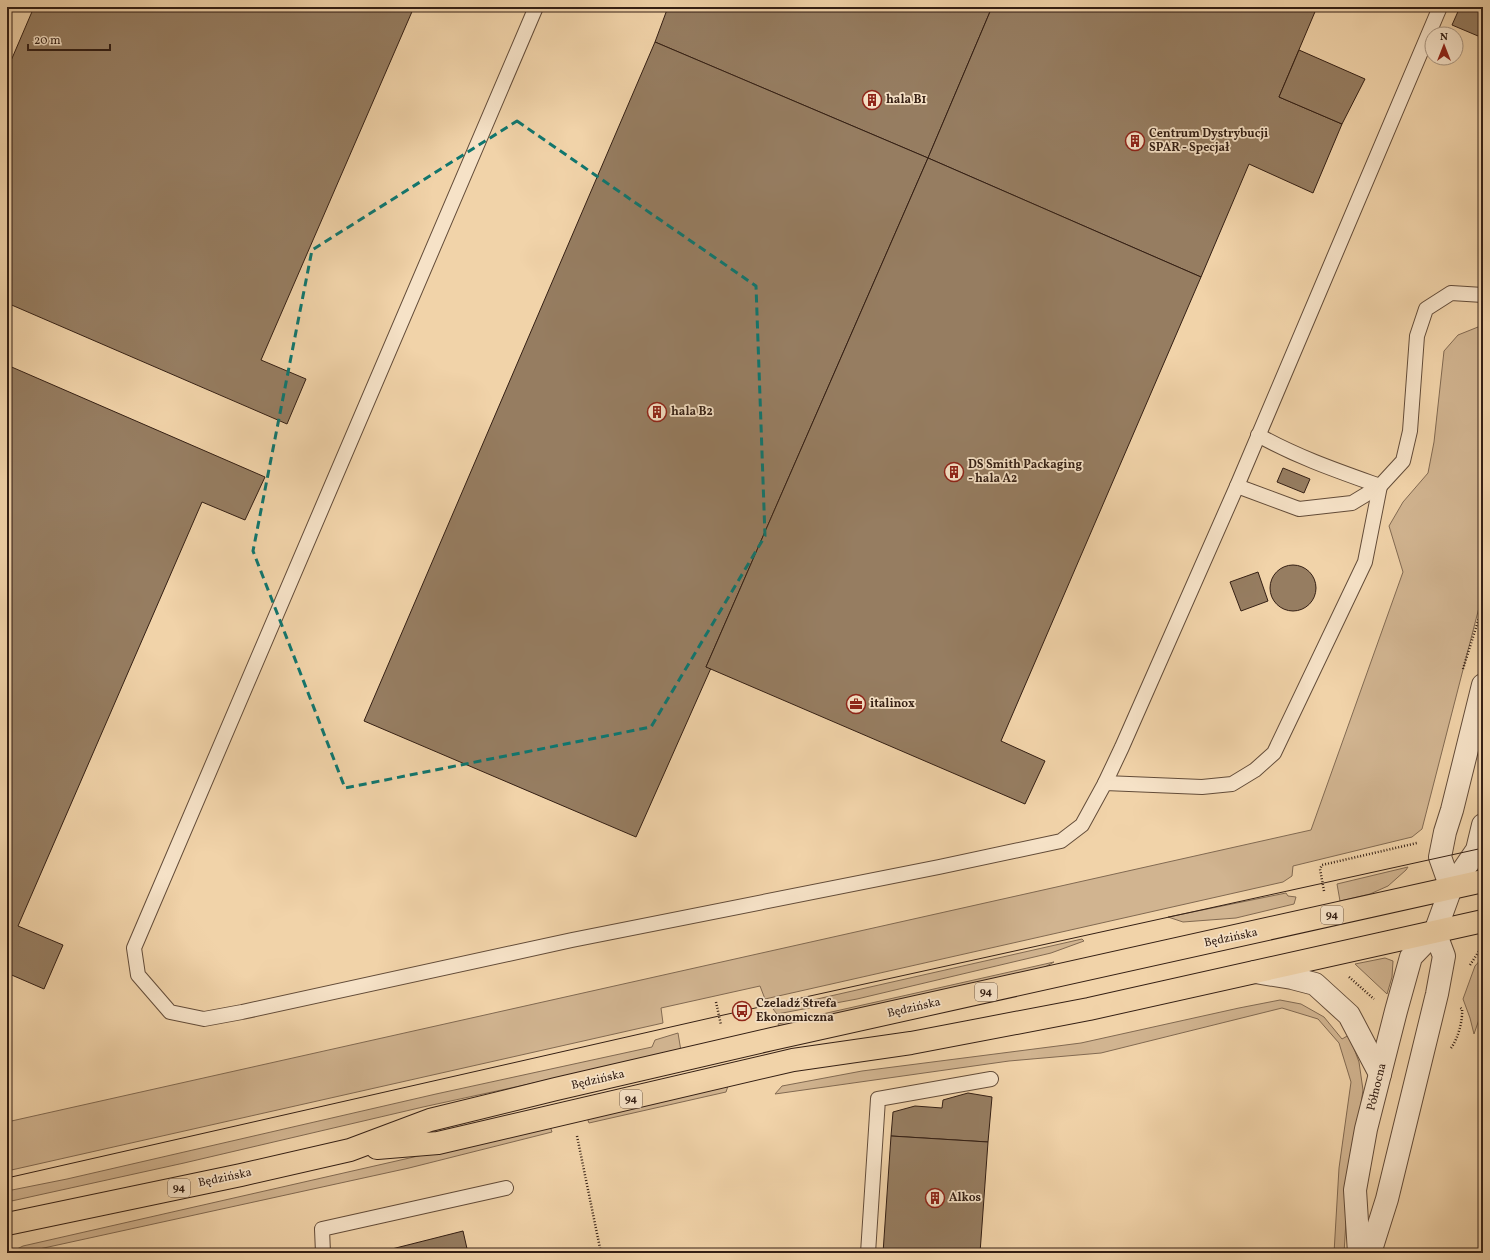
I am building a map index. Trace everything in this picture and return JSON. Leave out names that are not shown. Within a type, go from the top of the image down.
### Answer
[{"type":"main road","name":"Będzińska","points":[[350,1150],[430,1120],[556,1089],[1132,958],[1483,881]]},
{"type":"main road","name":"Będzińska","points":[[7,1224],[350,1150],[438,1143],[793,1060],[911,1043],[1089,1009],[1483,921]]},
{"type":"street","points":[[1451,888],[1440,857],[1445,832],[1452,810],[1483,685]]},
{"type":"street","name":"Północna","points":[[1359,1253],[1355,1190],[1366,1129],[1411,957],[1435,932],[1451,888],[1477,850],[1483,825]]},
{"type":"street","points":[[1370,1253],[1387,1200],[1441,971],[1444,956],[1435,932]]},
{"type":"street","points":[[1255,972],[1292,978],[1315,984],[1349,1014],[1380,1074]]},
{"type":"lane","points":[[536,7],[134,948],[138,975],[170,1012],[204,1019],[242,1012],[572,940],[931,869],[1061,841],[1082,826],[1122,747],[1237,486],[1440,7]]},
{"type":"lane","points":[[1237,486],[1298,509],[1352,503],[1380,486],[1403,461],[1410,431],[1417,336],[1426,308],[1451,293],[1483,295]]},
{"type":"lane","points":[[1258,435],[1322,466],[1380,486]]},
{"type":"lane","points":[[1105,782],[1202,787],[1232,784],[1255,770],[1274,753],[1365,562],[1380,486]]},
{"type":"lane","points":[[868,1253],[878,1098],[991,1079]]},
{"type":"lane","points":[[323,1253],[322,1229],[506,1188]]},
{"type":"path","points":[[571,1112],[600,1253]]},
{"type":"highlighted area","points":[[517,121],[756,286],[765,536],[651,727],[345,788],[253,551],[312,250]]},
{"type":"shaded area","points":[[1478,327],[1483,328],[1483,592],[1422,829],[1412,837],[1293,866],[1292,876],[1283,882],[765,999],[760,986],[661,1008],[663,1023],[7,1171],[7,1122],[1311,830],[1403,572],[1389,526],[1403,502],[1428,473],[1434,442],[1444,351],[1458,335]]},
{"type":"shaded area","points":[[1408,867],[1388,886],[1370,894],[1340,901],[1337,884]]},
{"type":"shaded area","points":[[1286,893],[1288,896],[1296,897],[1294,904],[1236,918],[1183,922],[1168,917]]},
{"type":"shaded area","points":[[1082,939],[1084,941],[1051,953],[857,999],[777,1014],[773,1009]]},
{"type":"shaded area","points":[[1483,957],[1483,1008],[1474,1034],[1463,999],[1475,966]]},
{"type":"shaded area","points":[[1385,958],[1393,961],[1392,977],[1387,994],[1355,964]]},
{"type":"shaded area","points":[[1054,962],[1036,972],[780,1029],[778,1024]]},
{"type":"shaded area","points":[[1280,1000],[1301,1004],[1324,1017],[1342,1039],[1349,1035],[1359,1062],[1363,1090],[1349,1173],[1344,1253],[1334,1253],[1339,1168],[1351,1082],[1339,1043],[1318,1019],[1282,1008],[1101,1053],[1009,1061],[775,1094],[782,1086],[862,1071],[1081,1043]]},
{"type":"shaded area","points":[[678,1033],[681,1051],[423,1107],[184,1163],[7,1202],[7,1191],[67,1179],[436,1094],[652,1047],[655,1040]]},
{"type":"shaded area","points":[[728,1086],[726,1092],[589,1123],[587,1118]]},
{"type":"shaded area","points":[[550,1126],[552,1132],[409,1168],[21,1253],[14,1253],[17,1249],[23,1246]]},
{"type":"building","points":[[34,7],[414,7],[261,360],[306,379],[287,424],[7,303],[7,70]]},
{"type":"building","name":"hala B1","points":[[668,7],[992,7],[928,158],[655,42]]},
{"type":"building","name":"Centrum Dystrybucji SPAR - Specjał","points":[[992,7],[1317,7],[1279,97],[1342,124],[1313,193],[1249,164],[1201,277],[928,158]]},
{"type":"building","points":[[1460,7],[1483,7],[1483,25],[1478,36],[1464,30],[1464,26],[1452,25]]},
{"type":"building","name":"hala B2","points":[[655,42],[928,158],[706,667],[711,668],[636,837],[364,721]]},
{"type":"building","points":[[1299,50],[1365,79],[1342,124],[1279,97]]},
{"type":"building","name":"DS Smith Packaging - hala A2","points":[[928,158],[1201,277],[1001,741],[1045,761],[1025,804],[706,667]]},
{"type":"building","points":[[7,365],[265,477],[245,520],[202,502],[18,926],[63,945],[44,989],[7,973]]},
{"type":"building","points":[[1283,468],[1310,479],[1304,493],[1277,482]]},
{"type":"building","points":[[1293,565],[1306,569],[1312,575],[1316,588],[1312,601],[1306,607],[1293,611],[1280,607],[1274,601],[1270,588],[1274,575],[1280,569]]},
{"type":"building","points":[[1258,572],[1268,601],[1241,611],[1230,582]]},
{"type":"building","points":[[968,1093],[992,1097],[988,1142],[891,1136],[893,1112],[915,1106],[942,1108],[943,1100]]},
{"type":"building","name":"Alkos","points":[[891,1136],[988,1142],[980,1253],[883,1253]]},
{"type":"building","points":[[463,1231],[468,1253],[376,1253]]},
{"type":"tram line","points":[[7,1178],[719,1016],[1483,848]]},
{"type":"place","name":"hala B1","points":[[872,100]]},
{"type":"place","name":"Centrum Dystrybucji SPAR - Specjał","points":[[1135,141]]},
{"type":"place","name":"hala B2","points":[[657,412]]},
{"type":"place","name":"DS Smith Packaging - hala A2","points":[[954,472]]},
{"type":"place","name":"italinox","points":[[856,704]]},
{"type":"place","name":"Czeladź Strefa Ekonomiczna","points":[[742,1011]]},
{"type":"place","name":"Alkos","points":[[935,1198]]}]
